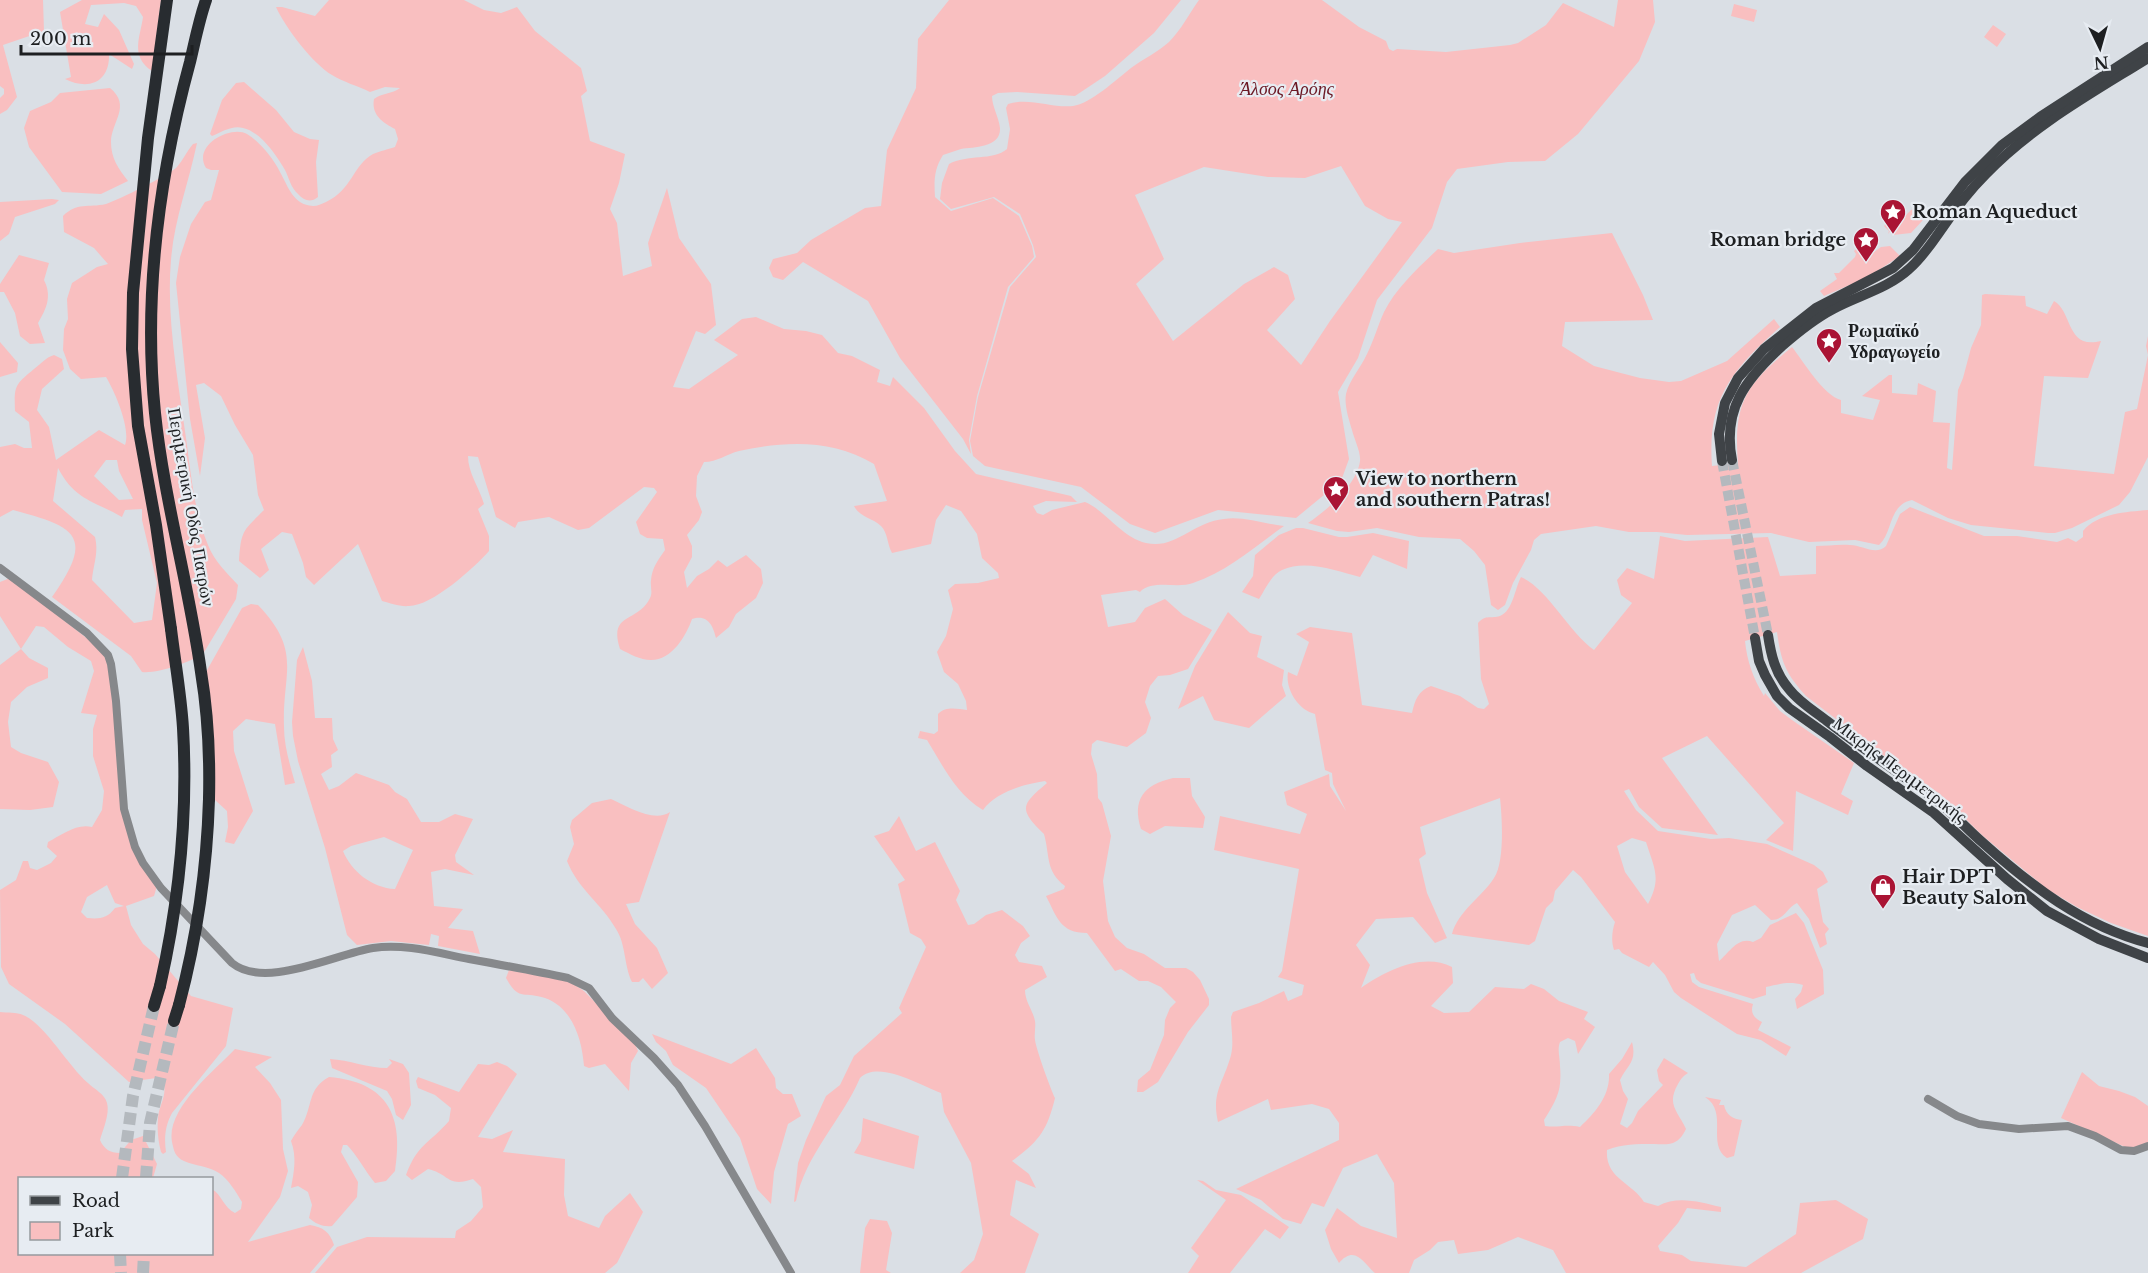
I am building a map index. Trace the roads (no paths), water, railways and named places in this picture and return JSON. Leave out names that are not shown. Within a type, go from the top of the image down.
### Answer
[{"type":"highway","name":"Περιμετρική Οδός Πατρών","points":[[154,1006],[174,911],[183,827],[183,731],[171,628],[136,408],[132,349],[134,280],[154,84],[167,0]]},
{"type":"highway","name":"Περιμετρική Οδός Πατρών","points":[[174,1022],[193,949],[201,895],[209,799],[202,675],[167,492],[155,414],[150,330],[158,219],[165,170],[183,84],[205,3]]},
{"type":"main road","points":[[2148,47],[2047,111],[2002,145],[1965,182],[1913,250],[1893,268],[1816,308],[1760,353],[1738,378],[1724,408],[1719,434],[1727,460],[1733,409],[1746,383],[1763,364],[1816,319],[1882,288],[1909,269],[1926,251],[1974,186],[2006,154],[2052,119],[2148,58]]},
{"type":"main road","name":"Μικρής Περιμετρικής","points":[[1768,635],[1776,670],[1786,686],[1798,698],[1867,752],[1939,802],[1997,855],[2048,897],[2102,926],[2148,943]]},
{"type":"main road","name":"Μικρής Περιμετρικής","points":[[1755,638],[1759,661],[1767,680],[1777,696],[1789,708],[1929,809],[2007,879],[2048,911],[2089,934],[2148,958]]},
{"type":"street","points":[[0,568],[87,633],[108,655],[114,687],[124,809],[135,847],[160,888],[232,963],[246,972],[266,974],[372,948],[397,947],[500,964],[577,981],[589,988],[612,1018],[654,1058],[678,1085],[705,1126],[791,1273]]},
{"type":"street","points":[[1928,1099],[1957,1116],[1979,1124],[2019,1129],[2068,1126],[2095,1136],[2121,1150],[2134,1151],[2148,1146]]},
{"type":"tunnel","points":[[1732,460],[1768,635]]},
{"type":"tunnel","points":[[1722,461],[1755,638]]},
{"type":"tunnel","points":[[122,1177],[133,1096],[154,1006]]},
{"type":"tunnel","points":[[146,1177],[150,1123],[174,1021]]},
{"type":"tunnel","points":[[120,1255],[121,1273]]},
{"type":"tunnel","points":[[143,1273],[144,1255]]},
{"type":"place","name":"Roman Aqueduct","points":[[1893,235]]},
{"type":"place","name":"Roman bridge","points":[[1866,263]]},
{"type":"place","name":"Ρωμαϊκό Υδραγωγείο","points":[[1829,364]]},
{"type":"place","name":"View to northern and southern Patras!","points":[[1336,512]]},
{"type":"place","name":"Hair DPT Beauty Salon","points":[[1883,910]]},
{"type":"park label","name":"Άλσος Αρόης","points":[[1287,89]]}]
